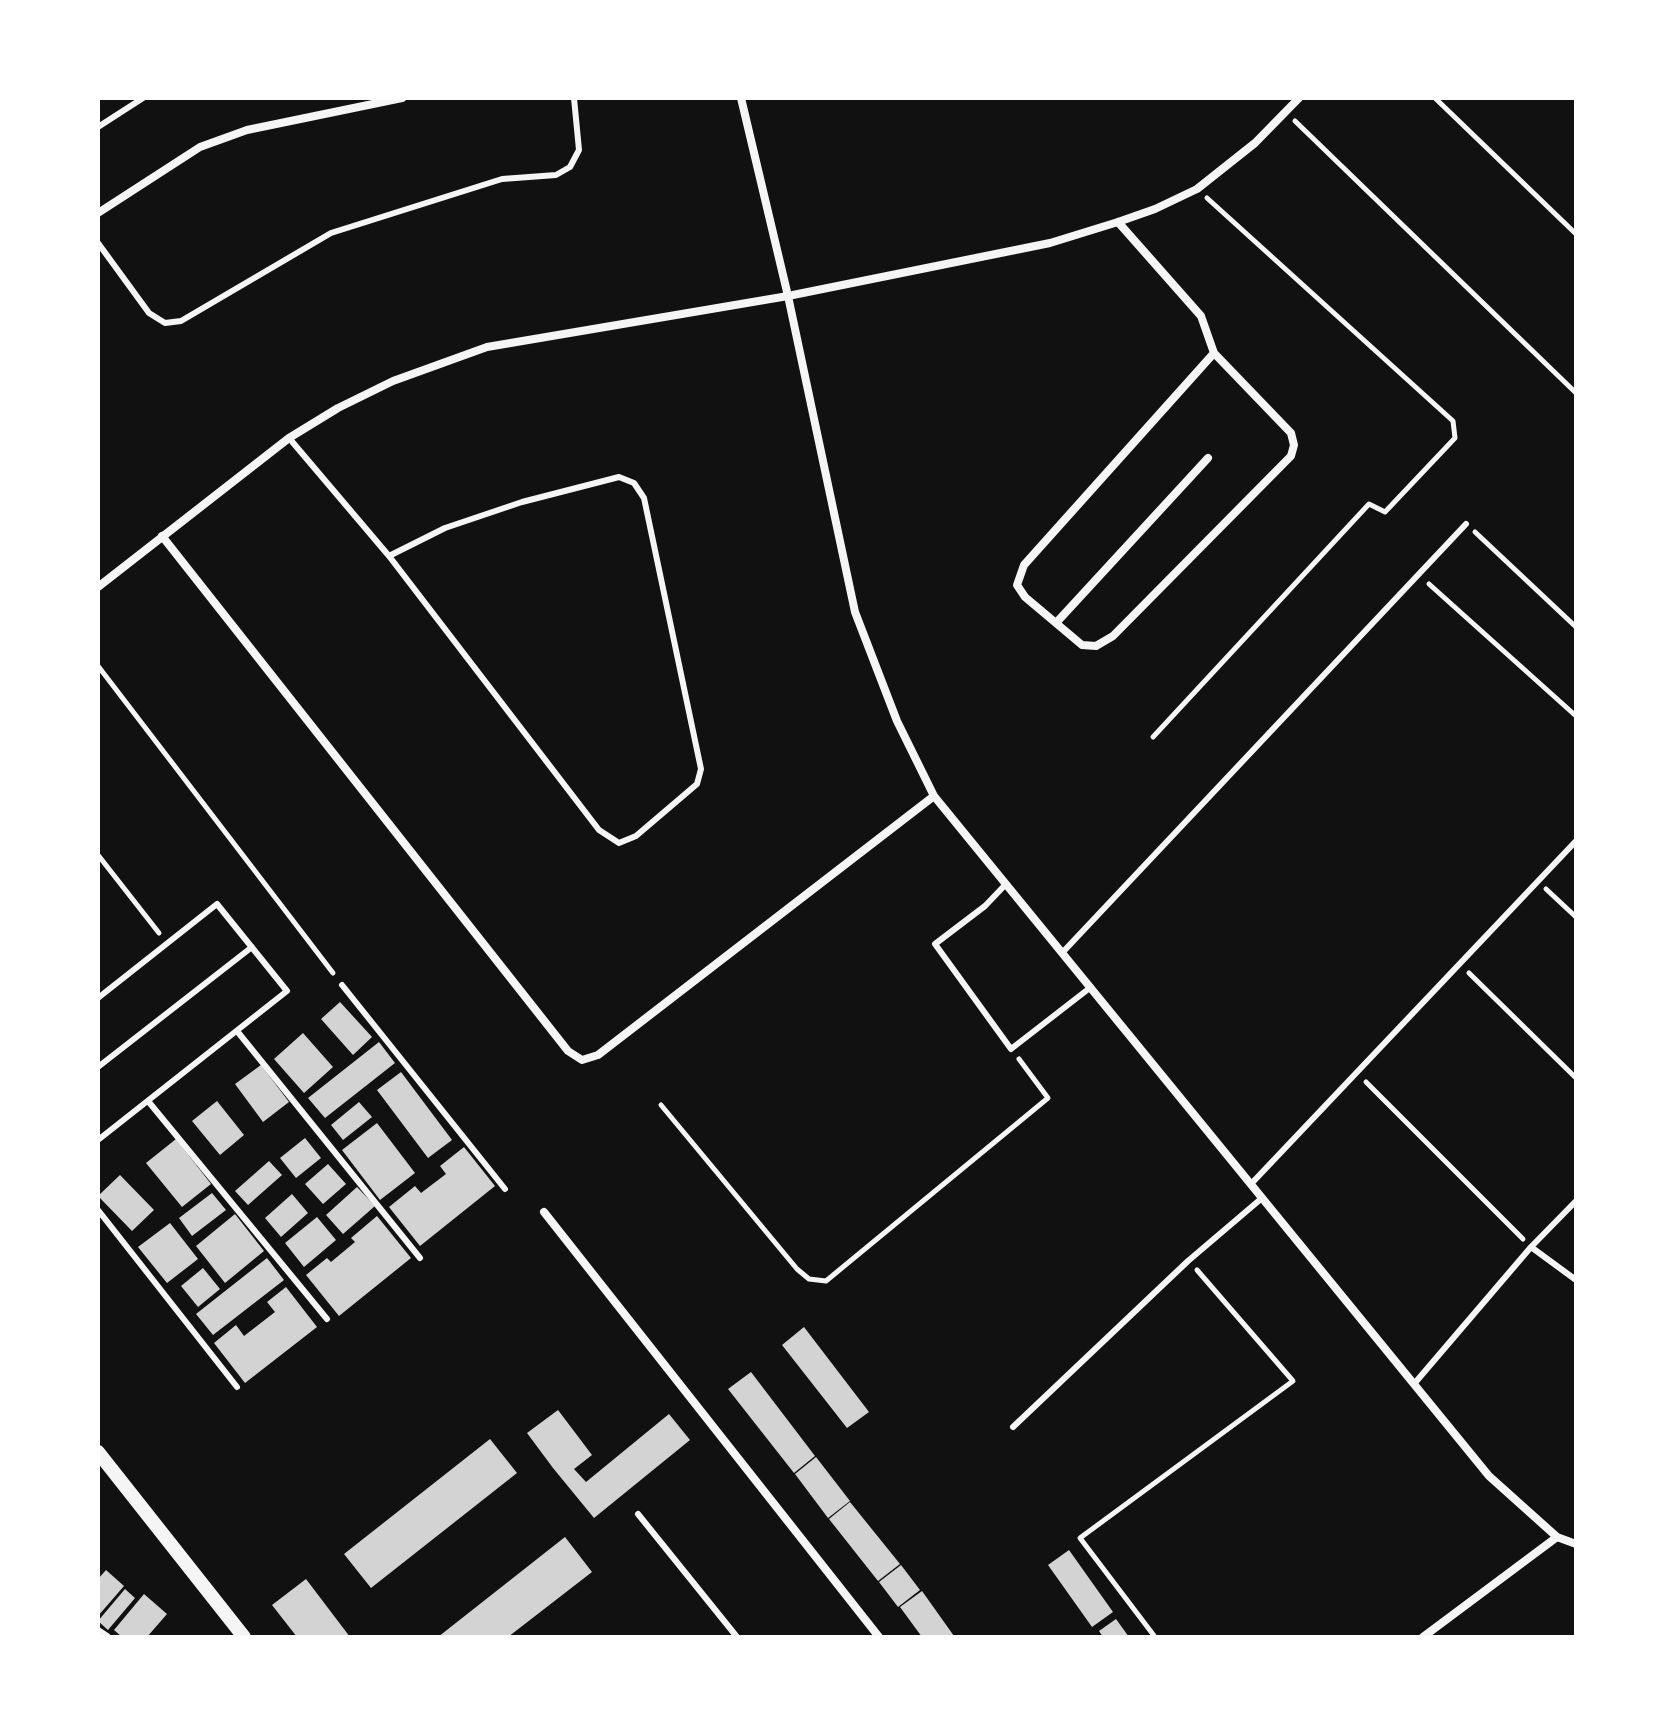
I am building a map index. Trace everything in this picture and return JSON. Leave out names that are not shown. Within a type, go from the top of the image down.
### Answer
[{"type":"street","points":[[98,213],[200,147],[247,130],[402,98]]},
{"type":"street","points":[[741,98],[788,296],[855,612],[897,721],[934,796],[1489,1476],[1557,1537],[1576,1544]]},
{"type":"street","points":[[98,587],[289,438],[338,408],[393,381],[487,347],[788,296],[1050,243],[1118,222],[1197,189],[1255,143],[1299,98]]},
{"type":"street","points":[[1118,222],[1201,316],[1214,353],[1291,433],[1294,445],[1291,456],[1113,636],[1096,646],[1082,645],[1025,597],[1017,585],[1024,565],[1214,353]]},
{"type":"street","points":[[1056,623],[1208,458]]},
{"type":"street","points":[[162,536],[558,1039],[568,1051],[582,1060],[598,1055],[934,796]]},
{"type":"street","points":[[544,1212],[879,1637]]},
{"type":"street","points":[[98,1452],[244,1637]]},
{"type":"street","points":[[1423,1637],[1557,1537]]},
{"type":"street","points":[[98,1631],[107,1637]]},
{"type":"lane","points":[[98,127],[143,98]]},
{"type":"lane","points":[[98,243],[149,313],[165,323],[181,321],[331,233],[502,179],[556,175],[570,167],[579,150],[574,98]]},
{"type":"lane","points":[[289,438],[389,556],[599,830],[619,843],[636,836],[697,784],[701,769],[695,739],[644,498],[634,483],[619,477],[522,502],[445,528],[389,556]]},
{"type":"lane","points":[[1062,953],[1466,524]]},
{"type":"lane","points":[[1251,1184],[1576,841]]},
{"type":"lane","points":[[1006,884],[985,906],[935,944],[1011,1049],[1091,987]]},
{"type":"lane","points":[[98,998],[217,904],[287,991],[98,1140]]},
{"type":"lane","points":[[98,1067],[252,947]]},
{"type":"lane","points":[[342,985],[505,1189]]},
{"type":"lane","points":[[237,1031],[420,1258]]},
{"type":"lane","points":[[148,1101],[327,1319]]},
{"type":"lane","points":[[1013,1427],[1188,1261],[1262,1198]]},
{"type":"lane","points":[[1414,1384],[1531,1247],[1576,1201]]},
{"type":"lane","points":[[98,1210],[237,1387]]},
{"type":"lane","points":[[1531,1247],[1576,1280]]},
{"type":"lane","points":[[638,1514],[737,1637]]},
{"type":"path","points":[[1435,98],[1576,234]]},
{"type":"path","points":[[1285,112],[1576,393]]},
{"type":"path","points":[[1153,737],[1369,504],[1385,512],[1455,438],[1453,421],[1197,189]]},
{"type":"path","points":[[1466,524],[1576,627]]},
{"type":"path","points":[[1420,575],[1576,716]]},
{"type":"path","points":[[98,666],[342,985]]},
{"type":"path","points":[[98,855],[167,943]]},
{"type":"path","points":[[1536,880],[1576,917]]},
{"type":"path","points":[[1460,963],[1576,1078]]},
{"type":"path","points":[[661,1105],[797,1269],[809,1279],[826,1281],[1048,1098],[1011,1049]]},
{"type":"path","points":[[1357,1073],[1531,1247]]},
{"type":"path","points":[[1155,1637],[1080,1538],[1293,1381],[1188,1261]]},
{"type":"building","points":[[340,1002],[372,1037],[353,1055],[321,1019]]},
{"type":"building","points":[[303,1033],[333,1067],[304,1093],[274,1059]]},
{"type":"building","points":[[379,1042],[395,1063],[325,1118],[308,1098]]},
{"type":"building","points":[[261,1065],[289,1102],[263,1122],[235,1084]]},
{"type":"building","points":[[401,1072],[452,1140],[428,1158],[377,1090]]},
{"type":"building","points":[[217,1101],[244,1135],[220,1155],[192,1121]]},
{"type":"building","points":[[359,1102],[372,1117],[343,1140],[331,1125]]},
{"type":"building","points":[[377,1123],[415,1173],[380,1200],[342,1150]]},
{"type":"building","points":[[305,1138],[321,1158],[296,1178],[280,1158]]},
{"type":"building","points":[[176,1139],[211,1184],[182,1207],[146,1163]]},
{"type":"building","points":[[464,1147],[495,1186],[420,1246],[389,1207],[415,1186],[421,1193],[446,1174],[440,1166]]},
{"type":"building","points":[[269,1161],[282,1175],[248,1205],[235,1191]]},
{"type":"building","points":[[328,1164],[346,1184],[323,1204],[305,1184]]},
{"type":"building","points":[[120,1175],[154,1210],[132,1231],[98,1196]]},
{"type":"building","points":[[357,1187],[375,1206],[343,1234],[326,1215]]},
{"type":"building","points":[[212,1193],[226,1210],[192,1236],[179,1218]]},
{"type":"building","points":[[292,1194],[308,1213],[281,1237],[265,1218]]},
{"type":"building","points":[[235,1214],[264,1251],[225,1283],[196,1246]]},
{"type":"building","points":[[377,1216],[411,1258],[339,1316],[306,1275],[327,1258],[331,1262],[355,1242],[351,1238]]},
{"type":"building","points":[[317,1217],[336,1240],[304,1267],[285,1243]]},
{"type":"building","points":[[170,1223],[198,1259],[167,1283],[138,1247]]},
{"type":"building","points":[[267,1258],[284,1280],[213,1335],[196,1314]]},
{"type":"building","points":[[203,1268],[220,1289],[198,1307],[181,1286]]},
{"type":"building","points":[[286,1287],[317,1327],[245,1383],[214,1343],[236,1325],[244,1336],[275,1312],[267,1302]]},
{"type":"building","points":[[804,1327],[869,1412],[847,1428],[782,1345]]},
{"type":"building","points":[[751,1372],[815,1456],[794,1473],[728,1389]]},
{"type":"building","points":[[558,1410],[592,1455],[574,1469],[586,1482],[669,1414],[690,1440],[594,1518],[527,1433]]},
{"type":"building","points":[[490,1439],[517,1473],[371,1588],[344,1554]]},
{"type":"building","points":[[816,1457],[850,1501],[828,1518],[795,1474]]},
{"type":"building","points":[[850,1502],[900,1564],[878,1581],[829,1519]]},
{"type":"building","points":[[565,1537],[592,1572],[508,1637],[438,1637]]},
{"type":"building","points":[[1069,1550],[1113,1612],[1092,1627],[1048,1565]]},
{"type":"building","points":[[901,1565],[920,1590],[898,1607],[879,1582]]},
{"type":"building","points":[[106,1570],[124,1586],[98,1616],[98,1579]]},
{"type":"building","points":[[306,1579],[350,1637],[297,1637],[272,1605]]},
{"type":"building","points":[[125,1589],[135,1598],[108,1630],[98,1621]]},
{"type":"building","points":[[922,1591],[954,1636],[922,1637],[900,1607]]},
{"type":"building","points":[[144,1594],[167,1614],[147,1637],[122,1637],[114,1630]]},
{"type":"building","points":[[1116,1619],[1129,1637],[1103,1637],[1099,1631]]}]
